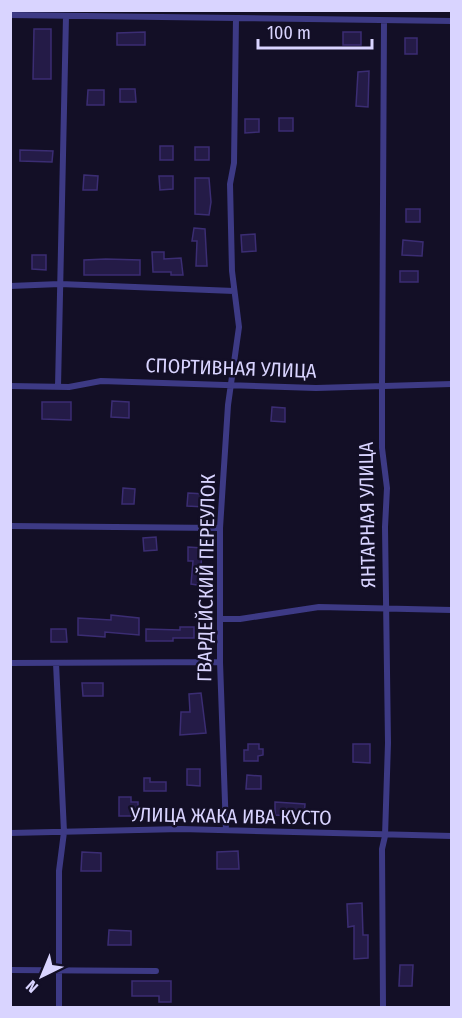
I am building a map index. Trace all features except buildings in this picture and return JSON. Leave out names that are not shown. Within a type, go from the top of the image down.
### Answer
[{"type":"street","points":[[10,15],[228,14],[236,18],[452,21]]},
{"type":"street","points":[[58,387],[66,16]]},
{"type":"street","name":"ГВАРДЕЙСКИЙ ПЕРЕУЛОК","points":[[226,830],[220,662],[220,528],[231,385],[239,327],[234,291],[230,184],[234,163],[236,18]]},
{"type":"street","name":"ЯНТАРНАЯ УЛИЦА","points":[[382,1008],[382,849],[385,836],[388,743],[387,488],[382,448],[384,21]]},
{"type":"street","points":[[10,285],[60,284],[234,291]]},
{"type":"street","name":"СПОРТИВНАЯ УЛИЦА","points":[[10,386],[58,387],[101,381],[382,387],[452,384]]},
{"type":"street","points":[[10,526],[220,528]]},
{"type":"street","points":[[221,619],[240,619],[319,607],[452,610]]},
{"type":"street","points":[[10,663],[220,662]]},
{"type":"street","points":[[56,663],[64,832],[59,871],[58,1008]]},
{"type":"street","name":"УЛИЦА ЖАКА ИВА КУСТО","points":[[10,833],[181,829],[452,836]]},
{"type":"street","points":[[10,970],[156,971]]}]
